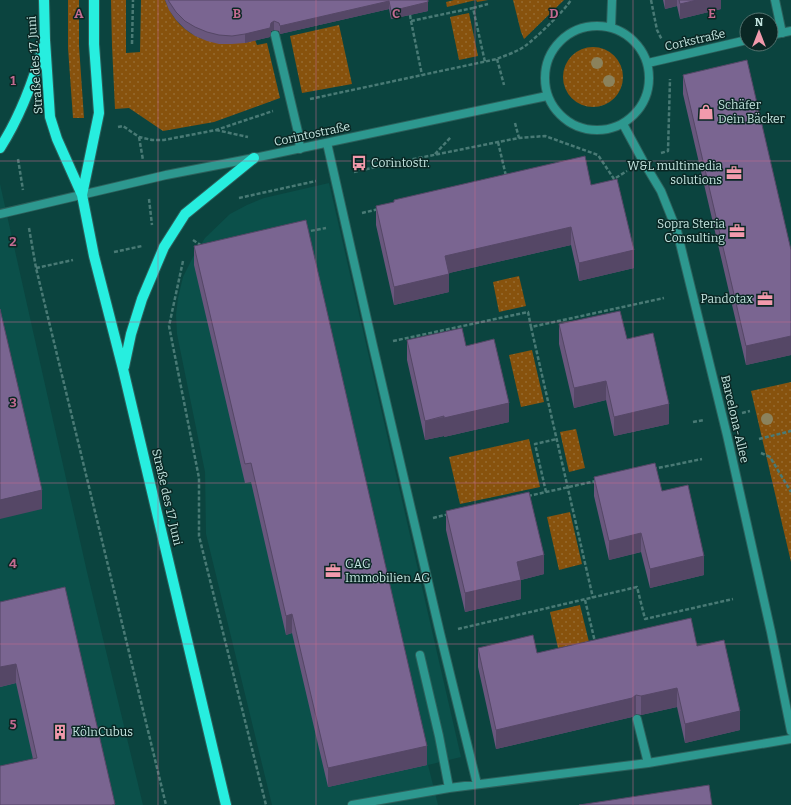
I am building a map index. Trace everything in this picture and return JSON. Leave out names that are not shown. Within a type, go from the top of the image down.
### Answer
[{"type":"main road","name":"Straße des 17. Juni","points":[[44,0],[50,117],[57,139],[82,195],[94,256],[123,369],[226,805]]},
{"type":"main road","name":"Straße des 17. Juni","points":[[82,195],[94,131],[99,113],[94,44],[94,0]]},
{"type":"main road","points":[[0,148],[23,105],[35,74],[45,40]]},
{"type":"main road","points":[[123,369],[131,334],[142,299],[164,247],[185,214],[254,158]]},
{"type":"street","points":[[611,27],[612,0]]},
{"type":"street","points":[[775,0],[782,33]]},
{"type":"street","points":[[594,26],[611,27],[627,35],[636,43],[640,47],[648,63],[650,81],[646,98],[636,113],[623,124],[608,130],[593,131],[578,127],[565,120],[554,109],[547,96],[544,80],[546,63],[553,49],[564,37],[579,29],[594,26]]},
{"type":"street","points":[[779,34],[791,31]]},
{"type":"street","points":[[275,35],[298,132],[300,149]]},
{"type":"street","name":"Corkstraße","points":[[648,63],[739,42]]},
{"type":"street","name":"Corintostraße","points":[[0,214],[166,175],[300,149],[547,96]]},
{"type":"street","name":"Barcelona-Allee","points":[[623,124],[642,161],[662,191],[677,231],[728,435],[791,731]]},
{"type":"street","points":[[327,143],[414,522],[477,784]]},
{"type":"street","points":[[420,655],[439,736],[449,788]]},
{"type":"street","points":[[638,719],[648,763]]},
{"type":"street","points":[[352,805],[477,784],[648,763],[791,739]]},
{"type":"path","points":[[132,44],[133,0]]},
{"type":"path","points":[[216,130],[291,104],[497,59],[524,47],[563,10],[571,0]]},
{"type":"path","points":[[411,21],[488,4]]},
{"type":"path","points":[[473,8],[485,62]]},
{"type":"path","points":[[410,15],[422,75]]},
{"type":"path","points":[[236,199],[434,154],[519,138],[545,136],[598,155],[614,179],[642,161],[668,151]]},
{"type":"path","points":[[498,142],[507,179]]},
{"type":"path","points":[[300,233],[385,208]]},
{"type":"path","points":[[189,244],[191,238],[206,249]]},
{"type":"path","points":[[184,256],[170,326],[199,478],[199,536],[266,805]]},
{"type":"path","points":[[36,268],[166,805]]},
{"type":"path","points":[[531,327],[664,298]]},
{"type":"path","points":[[373,346],[528,312],[593,598]]},
{"type":"path","points":[[759,438],[791,431]]},
{"type":"path","points":[[546,492],[536,444],[557,439]]},
{"type":"path","points":[[761,453],[770,457],[791,492]]},
{"type":"path","points":[[650,470],[702,459]]},
{"type":"path","points":[[523,497],[598,481]]},
{"type":"path","points":[[414,522],[453,513]]},
{"type":"path","points":[[440,633],[638,587],[645,619],[733,600]]},
{"type":"path","points":[[585,600],[596,646]]},
{"type":"shaded area","points":[[68,0],[79,0],[79,46],[84,118],[73,118],[68,48]]},
{"type":"shaded area","points":[[111,0],[126,0],[126,53],[140,52],[141,0],[165,0],[172,14],[180,24],[190,33],[201,38],[214,42],[227,43],[241,43],[255,40],[257,45],[267,43],[280,98],[214,122],[163,131],[129,108],[115,109]]},
{"type":"shaded area","points":[[454,0],[476,0],[447,7],[446,2]]},
{"type":"shaded area","points":[[476,0],[488,0],[477,2]]},
{"type":"shaded area","points":[[513,0],[564,0],[524,39]]},
{"type":"shaded area","points":[[469,13],[478,56],[459,60],[450,17]]},
{"type":"shaded area","points":[[339,25],[352,84],[302,93],[290,36]]},
{"type":"shaded area","points":[[587,47],[599,47],[615,55],[621,65],[623,77],[621,89],[615,99],[599,107],[587,107],[571,99],[563,83],[563,71],[571,55]]},
{"type":"shaded area","points":[[329,183],[461,757],[428,765],[438,805],[272,805],[206,534],[205,472],[177,334],[176,315],[183,277],[205,238],[230,214],[264,198]]},
{"type":"shaded area","points":[[0,184],[87,572],[143,805],[0,805]]},
{"type":"shaded area","points":[[519,276],[526,306],[499,312],[493,282]]},
{"type":"shaded area","points":[[532,350],[544,402],[521,407],[509,355]]},
{"type":"shaded area","points":[[791,382],[791,562],[751,391]]},
{"type":"shaded area","points":[[576,429],[585,468],[569,472],[560,432]]},
{"type":"shaded area","points":[[529,439],[540,487],[460,504],[449,457]]},
{"type":"shaded area","points":[[570,512],[582,564],[559,570],[547,517]]},
{"type":"shaded area","points":[[580,605],[589,642],[558,648],[550,612]]},
{"type":"building","points":[[168,0],[428,0],[428,2],[391,11],[389,1],[280,26],[279,23],[274,21],[271,23],[270,28],[232,36],[219,35],[195,27],[185,21],[176,12]]},
{"type":"building","points":[[679,0],[697,0],[680,4]]},
{"type":"building","points":[[747,60],[791,250],[791,336],[746,346],[683,75]]},
{"type":"building","points":[[585,156],[591,185],[617,179],[634,250],[579,263],[571,227],[445,256],[449,274],[394,287],[376,206],[394,202],[394,200]]},
{"type":"building","points":[[306,220],[427,746],[328,768],[292,614],[286,616],[251,463],[245,464],[194,246]]},
{"type":"building","points":[[0,309],[42,490],[0,500]]},
{"type":"building","points":[[620,311],[627,339],[653,333],[669,404],[614,417],[606,381],[574,388],[559,324]]},
{"type":"building","points":[[462,328],[466,346],[494,339],[509,403],[425,421],[407,340]]},
{"type":"building","points":[[655,463],[662,491],[688,485],[704,556],[650,569],[641,533],[609,541],[594,477]]},
{"type":"building","points":[[529,492],[544,555],[517,562],[521,580],[465,593],[446,511]]},
{"type":"building","name":"KölnCubus","points":[[65,587],[115,804],[0,805],[0,766],[37,758],[16,664],[0,667],[0,602]]},
{"type":"building","points":[[691,618],[697,646],[724,640],[740,711],[685,724],[677,688],[641,696],[636,695],[632,698],[496,730],[478,648],[533,635],[537,653]]},
{"type":"building","points":[[709,785],[712,805],[579,805]]},
{"type":"place","name":"Schäfer Dein Bäcker","points":[[706,112]]},
{"type":"place","name":"Corintostr.","points":[[359,163]]},
{"type":"place","name":"W&L multimedia solutions","points":[[734,173]]},
{"type":"place","name":"Sopra Steria Consulting","points":[[737,231]]},
{"type":"place","name":"Pandotax","points":[[765,299]]},
{"type":"place","name":"GAG Immobilien AG","points":[[333,571]]},
{"type":"place","name":"KölnCubus","points":[[60,732]]}]
